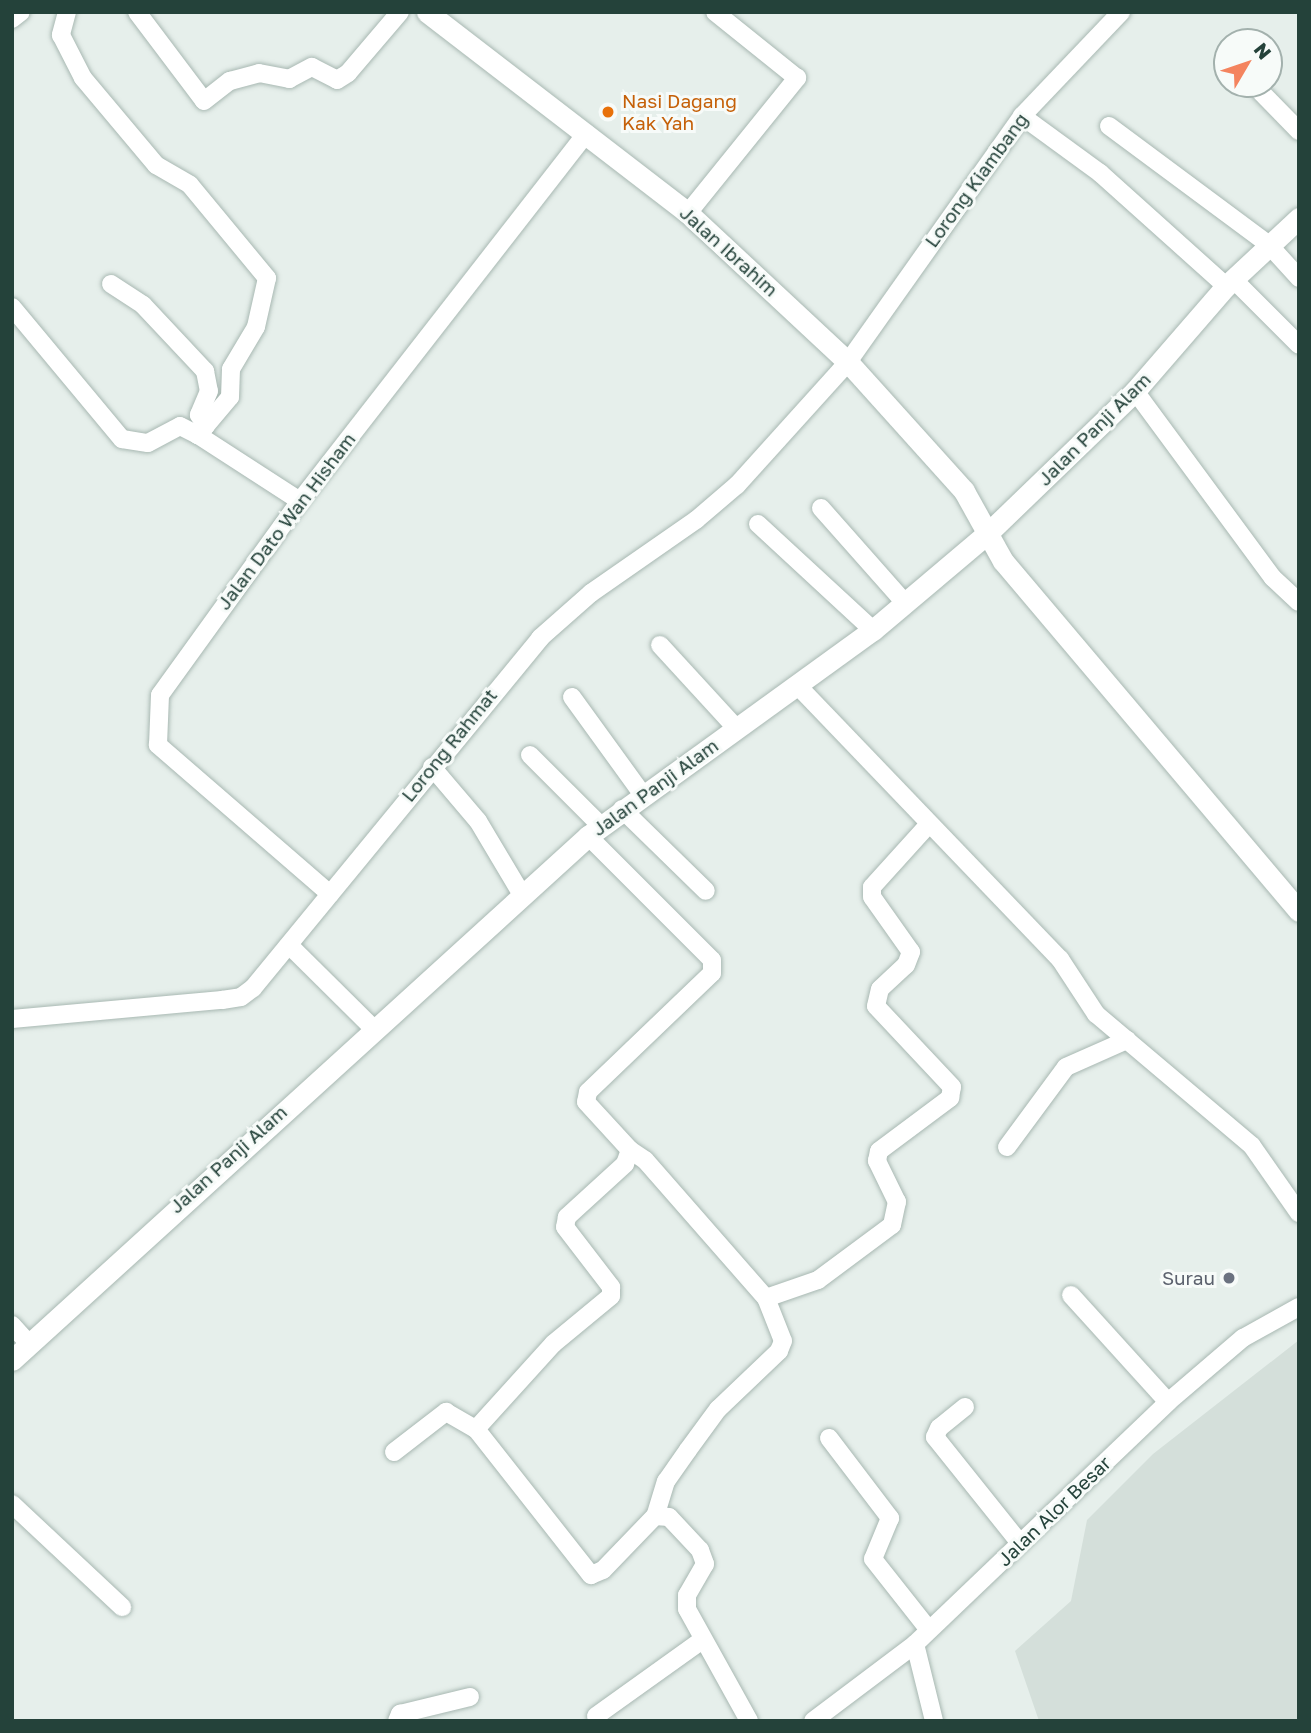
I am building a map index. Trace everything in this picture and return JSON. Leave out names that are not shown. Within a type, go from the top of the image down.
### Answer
[{"type":"main road","name":"Jalan Ibrahim","points":[[427,12],[688,213],[848,362],[964,491],[1003,561],[1299,911]]},
{"type":"main road","name":"Jalan Panji Alam","points":[[12,1360],[521,893],[594,831],[873,630],[989,532],[1135,391],[1230,282],[1299,218]]},
{"type":"street","points":[[12,19],[21,12]]},
{"type":"street","points":[[67,12],[61,35],[82,78],[156,165],[190,185],[267,278],[256,327],[231,369],[230,397],[202,430]]},
{"type":"street","points":[[137,12],[204,101],[230,81],[259,72],[289,79],[312,67],[337,80],[348,73],[400,12]]},
{"type":"street","points":[[688,213],[797,78],[715,12]]},
{"type":"street","name":"Lorong Kiambang","points":[[848,362],[1022,116],[1121,12]]},
{"type":"street","points":[[1267,98],[1299,131]]},
{"type":"street","points":[[1022,116],[1100,173],[1230,282],[1299,345]]},
{"type":"street","points":[[1108,126],[1269,246],[1299,278]]},
{"type":"street","name":"Jalan Dato Wan Hisham","points":[[330,894],[159,745],[160,695],[300,501],[586,132]]},
{"type":"street","points":[[111,285],[143,305],[205,371],[209,391],[199,415],[202,430]]},
{"type":"street","points":[[12,307],[122,439],[148,443],[180,426],[202,430],[300,501]]},
{"type":"street","name":"Lorong Rahmat","points":[[12,1019],[241,997],[289,945],[540,638],[591,593],[696,520],[737,485],[848,362]]},
{"type":"street","points":[[1135,391],[1273,578],[1299,602]]},
{"type":"street","points":[[821,508],[905,603]]},
{"type":"street","points":[[758,524],[873,630]]},
{"type":"street","points":[[660,645],[736,728]]},
{"type":"street","points":[[797,685],[1060,959],[1096,1014],[1252,1146],[1299,1213]]},
{"type":"street","points":[[572,697],[643,795]]},
{"type":"street","points":[[394,1452],[446,1412],[476,1429],[591,1575],[604,1570],[655,1516],[666,1481],[718,1409],[779,1351],[781,1328],[766,1298],[645,1160],[630,1150],[586,1102],[588,1092],[701,988],[712,973],[712,960],[594,831],[530,755]]},
{"type":"street","points":[[432,767],[478,821],[521,893]]},
{"type":"street","points":[[622,809],[706,891]]},
{"type":"street","points":[[766,1298],[818,1280],[892,1225],[897,1202],[877,1161],[879,1151],[950,1098],[952,1087],[876,1006],[880,989],[906,965],[911,952],[872,897],[872,887],[929,824]]},
{"type":"street","points":[[289,945],[373,1028]]},
{"type":"street","points":[[1007,1147],[1066,1067],[1127,1040]]},
{"type":"street","points":[[476,1429],[553,1344],[611,1296],[611,1287],[565,1227],[566,1217],[625,1164],[630,1150]]},
{"type":"street","points":[[1071,1295],[1168,1402]]},
{"type":"street","name":"Jalan Alor Besar","points":[[813,1721],[915,1644],[1168,1402],[1243,1338],[1299,1307]]},
{"type":"street","points":[[12,1325],[29,1344]]},
{"type":"street","points":[[965,1407],[939,1428],[935,1437],[1019,1542]]},
{"type":"street","points":[[829,1438],[890,1518],[873,1559],[929,1630]]},
{"type":"street","points":[[12,1504],[122,1607]]},
{"type":"street","points":[[655,1516],[668,1517],[700,1550],[705,1564],[687,1595],[687,1609],[749,1721]]},
{"type":"street","points":[[596,1716],[702,1640]]},
{"type":"street","points":[[915,1644],[934,1721]]},
{"type":"street","points":[[397,1721],[400,1714],[470,1697]]},
{"type":"shaded area","points":[[1299,1340],[1299,1721],[1039,1721],[1015,1651],[1071,1601],[1087,1520],[1153,1454]]},
{"type":"place","name":"Nasi Dagang Kak Yah","points":[[608,112]]},
{"type":"place","name":"Surau","points":[[1229,1278]]}]
